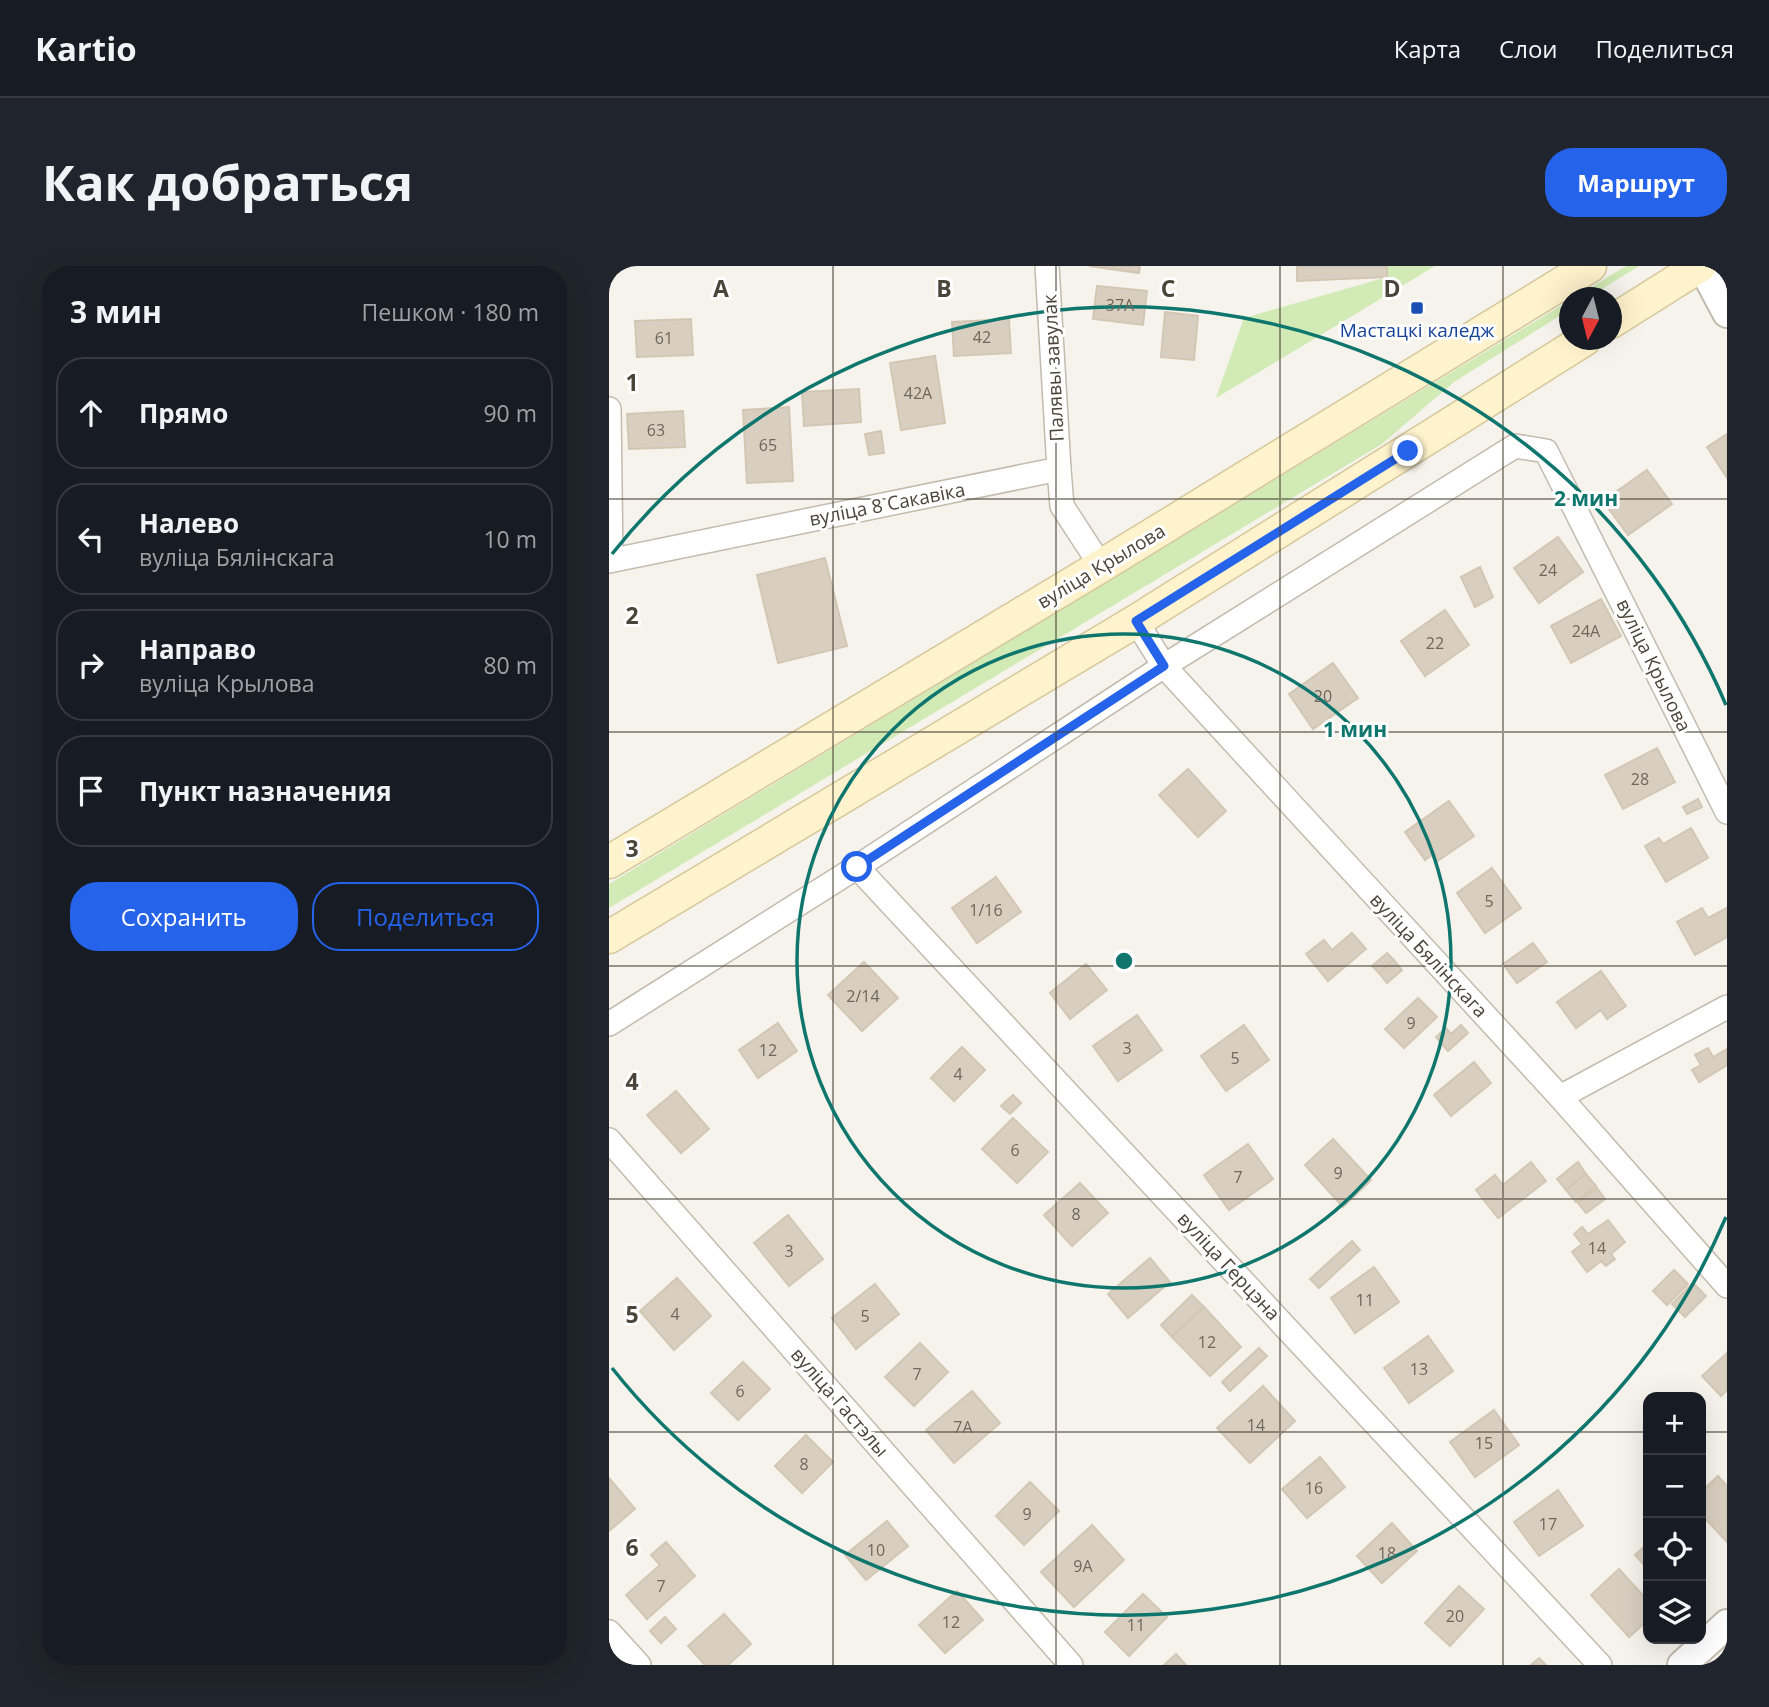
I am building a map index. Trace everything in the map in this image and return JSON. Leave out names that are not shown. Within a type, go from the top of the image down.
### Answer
[{"type":"main road","name":"вуліца Крылова","points":[[609,862],[1101,566],[1590,266]]},
{"type":"main road","points":[[1622,316],[1701,266]]},
{"type":"main road","points":[[609,937],[1136,621],[1568,350]]},
{"type":"street","name":"Палявы завулак","points":[[1047,266],[1059,469]]},
{"type":"street","points":[[1701,266],[1727,313]]},
{"type":"street","points":[[609,410],[610,561]]},
{"type":"street","name":"вуліца Крылова","points":[[1164,666],[1515,446],[1546,451],[1563,480],[1727,812]]},
{"type":"street","name":"вуліца 8 Сакавіка","points":[[610,561],[1059,469]]},
{"type":"street","points":[[1059,469],[1062,506],[1101,566]]},
{"type":"street","name":"вуліца Бялінскага","points":[[1136,621],[1164,666],[1560,1097],[1727,1286]]},
{"type":"street","points":[[609,1024],[857,867],[1164,666]]},
{"type":"street","name":"вуліца Герцэна","points":[[857,867],[1600,1665]]},
{"type":"street","points":[[1560,1097],[1727,1007]]},
{"type":"street","name":"вуліца Гастэлы","points":[[609,1140],[1071,1665]]},
{"type":"street","points":[[1682,1665],[1727,1624]]},
{"type":"street","points":[[609,1632],[639,1665]]},
{"type":"green space","points":[[1387,266],[1435,266],[1216,398],[1244,318],[1387,277]]},
{"type":"green space","points":[[1626,266],[1639,266],[1605,287],[1591,287]]},
{"type":"green space","points":[[1559,307],[1559,316],[1454,382],[1382,444],[609,908],[609,884]]},
{"type":"building","points":[[1089,266],[1140,266],[1139,273]]},
{"type":"building","points":[[1297,266],[1387,266],[1387,277],[1297,281]]},
{"type":"building","points":[[1097,286],[1147,291],[1143,325],[1093,319]]},
{"type":"building","points":[[1165,312],[1198,316],[1194,360],[1161,357]]},
{"type":"building","points":[[691,319],[693,355],[637,357],[635,321]]},
{"type":"building","points":[[1009,319],[1011,353],[954,356],[952,322]]},
{"type":"building","points":[[935,356],[945,423],[901,430],[890,363]]},
{"type":"building","points":[[859,389],[861,422],[804,426],[802,392]]},
{"type":"building","points":[[789,407],[793,481],[747,483],[743,410]]},
{"type":"building","points":[[683,411],[685,447],[629,449],[627,414]]},
{"type":"building","points":[[881,431],[884,453],[869,455],[865,434]]},
{"type":"building","points":[[1727,434],[1727,478],[1707,447]]},
{"type":"building","points":[[1647,470],[1672,504],[1628,535],[1603,501]]},
{"type":"building","points":[[1558,537],[1583,572],[1539,603],[1514,568]]},
{"type":"building","points":[[825,558],[847,646],[778,663],[757,575]]},
{"type":"building","points":[[1480,567],[1493,597],[1475,607],[1461,577]]},
{"type":"building","points":[[1601,599],[1621,636],[1571,663],[1551,626]]},
{"type":"building","points":[[1445,610],[1469,645],[1425,676],[1401,641]]},
{"type":"building","points":[[1333,663],[1358,698],[1313,729],[1289,694]]},
{"type":"building","points":[[1657,748],[1675,782],[1623,809],[1605,775]]},
{"type":"building","points":[[1188,769],[1226,811],[1198,837],[1159,795]]},
{"type":"building","points":[[1698,799],[1702,807],[1687,814],[1683,807]]},
{"type":"building","points":[[1449,801],[1474,836],[1436,862],[1432,855],[1425,860],[1405,832]]},
{"type":"building","points":[[1691,828],[1708,858],[1666,882],[1645,846],[1659,838],[1663,844]]},
{"type":"building","points":[[1492,868],[1521,908],[1485,933],[1457,893]]},
{"type":"building","points":[[996,877],[1021,912],[977,943],[952,908]]},
{"type":"building","points":[[1702,908],[1708,918],[1727,908],[1727,937],[1695,955],[1677,922]]},
{"type":"building","points":[[1352,933],[1366,949],[1328,981],[1306,954],[1324,940],[1332,950]]},
{"type":"building","points":[[1533,943],[1547,962],[1517,983],[1503,964]]},
{"type":"building","points":[[1387,953],[1394,960],[1379,973],[1372,966]]},
{"type":"building","points":[[1394,960],[1402,970],[1387,983],[1379,973]]},
{"type":"building","points":[[864,962],[898,998],[862,1031],[828,995]]},
{"type":"building","points":[[1086,964],[1107,990],[1070,1019],[1050,993]]},
{"type":"building","points":[[1601,971],[1626,1006],[1607,1019],[1601,1010],[1576,1028],[1557,1002]]},
{"type":"building","points":[[1418,998],[1437,1017],[1404,1048],[1385,1029]]},
{"type":"building","points":[[1137,1015],[1162,1050],[1118,1081],[1093,1046]]},
{"type":"building","points":[[778,1023],[797,1051],[758,1078],[739,1050]]},
{"type":"building","points":[[1244,1025],[1269,1060],[1226,1091],[1201,1056]]},
{"type":"building","points":[[1461,1025],[1468,1033],[1448,1051],[1436,1037],[1446,1028],[1451,1034]]},
{"type":"building","points":[[962,1047],[985,1070],[954,1101],[931,1078]]},
{"type":"building","points":[[1708,1048],[1713,1057],[1727,1049],[1727,1065],[1699,1082],[1692,1070],[1701,1065],[1695,1055]]},
{"type":"building","points":[[1474,1062],[1491,1083],[1451,1116],[1434,1095]]},
{"type":"building","points":[[676,1091],[709,1129],[681,1153],[647,1115]]},
{"type":"building","points":[[1013,1095],[1021,1103],[1010,1114],[1001,1106]]},
{"type":"building","points":[[1013,1118],[1048,1152],[1017,1183],[982,1149]]},
{"type":"building","points":[[1333,1139],[1371,1180],[1343,1207],[1305,1165]]},
{"type":"building","points":[[1248,1144],[1273,1179],[1229,1210],[1204,1175]]},
{"type":"building","points":[[1531,1162],[1546,1181],[1498,1218],[1476,1190],[1495,1175],[1503,1185]]},
{"type":"building","points":[[1578,1162],[1586,1174],[1566,1190],[1557,1179]]},
{"type":"building","points":[[1586,1174],[1596,1186],[1576,1202],[1566,1190]]},
{"type":"building","points":[[1080,1183],[1108,1213],[1072,1246],[1044,1215]]},
{"type":"building","points":[[1597,1188],[1605,1199],[1586,1213],[1578,1203]]},
{"type":"building","points":[[788,1215],[823,1259],[789,1286],[754,1243]]},
{"type":"building","points":[[1608,1220],[1625,1242],[1611,1254],[1615,1259],[1606,1266],[1601,1261],[1587,1272],[1572,1252],[1582,1244],[1574,1234],[1582,1227],[1588,1234]]},
{"type":"building","points":[[1352,1241],[1360,1250],[1319,1288],[1310,1279]]},
{"type":"building","points":[[1150,1258],[1170,1282],[1128,1318],[1108,1294]]},
{"type":"building","points":[[1374,1267],[1399,1302],[1355,1333],[1331,1298]]},
{"type":"building","points":[[1674,1270],[1688,1284],[1667,1305],[1653,1291]]},
{"type":"building","points":[[677,1278],[711,1316],[674,1350],[640,1311]]},
{"type":"building","points":[[1693,1283],[1706,1296],[1685,1317],[1672,1304]]},
{"type":"building","points":[[875,1284],[899,1314],[856,1349],[832,1318]]},
{"type":"building","points":[[1192,1295],[1204,1307],[1172,1337],[1161,1325]]},
{"type":"building","points":[[1204,1307],[1241,1347],[1210,1376],[1172,1337]]},
{"type":"building","points":[[1428,1336],[1453,1371],[1409,1403],[1384,1368]]},
{"type":"building","points":[[920,1343],[948,1372],[914,1406],[885,1377]]},
{"type":"building","points":[[1259,1348],[1267,1356],[1230,1391],[1222,1382]]},
{"type":"building","points":[[1727,1353],[1727,1390],[1721,1396],[1702,1376]]},
{"type":"building","points":[[743,1362],[770,1389],[738,1420],[711,1393]]},
{"type":"building","points":[[1263,1386],[1295,1421],[1250,1463],[1217,1428]]},
{"type":"building","points":[[972,1391],[1000,1423],[954,1463],[926,1430]]},
{"type":"building","points":[[1494,1410],[1519,1445],[1475,1477],[1450,1442]]},
{"type":"building","points":[[806,1435],[833,1462],[802,1493],[775,1466]]},
{"type":"building","points":[[1320,1457],[1345,1487],[1307,1518],[1282,1489]]},
{"type":"building","points":[[1718,1476],[1727,1486],[1727,1542],[1706,1519],[1706,1487]]},
{"type":"building","points":[[609,1478],[635,1509],[609,1531]]},
{"type":"building","points":[[1030,1482],[1059,1511],[1024,1545],[996,1516]]},
{"type":"building","points":[[1558,1490],[1583,1526],[1539,1556],[1514,1522]]},
{"type":"building","points":[[887,1521],[908,1546],[866,1580],[845,1555]]},
{"type":"building","points":[[1392,1523],[1417,1551],[1382,1583],[1357,1556]]},
{"type":"building","points":[[1092,1525],[1124,1560],[1074,1607],[1041,1572]]},
{"type":"building","points":[[666,1542],[695,1576],[647,1619],[626,1595],[660,1565],[651,1555]]},
{"type":"building","points":[[1643,1548],[1643,1564],[1635,1555]]},
{"type":"building","points":[[1619,1569],[1643,1595],[1643,1624],[1629,1637],[1591,1595]]},
{"type":"building","points":[[1459,1586],[1484,1609],[1450,1646],[1425,1623]]},
{"type":"building","points":[[957,1591],[983,1620],[945,1653],[919,1625]]},
{"type":"building","points":[[1143,1594],[1167,1617],[1129,1656],[1105,1632]]},
{"type":"building","points":[[724,1614],[751,1644],[728,1665],[705,1665],[688,1646]]},
{"type":"building","points":[[665,1617],[676,1629],[661,1643],[650,1631]]},
{"type":"building","points":[[1176,1654],[1186,1665],[1164,1665]]},
{"type":"building","points":[[1539,1658],[1546,1665],[1531,1665]]},
{"type":"place","name":"Мастацкі каледж","points":[[1417,308]]},
{"type":"route","points":[[857,867],[1164,666],[1147,643],[1136,621],[1408,451]]}]
